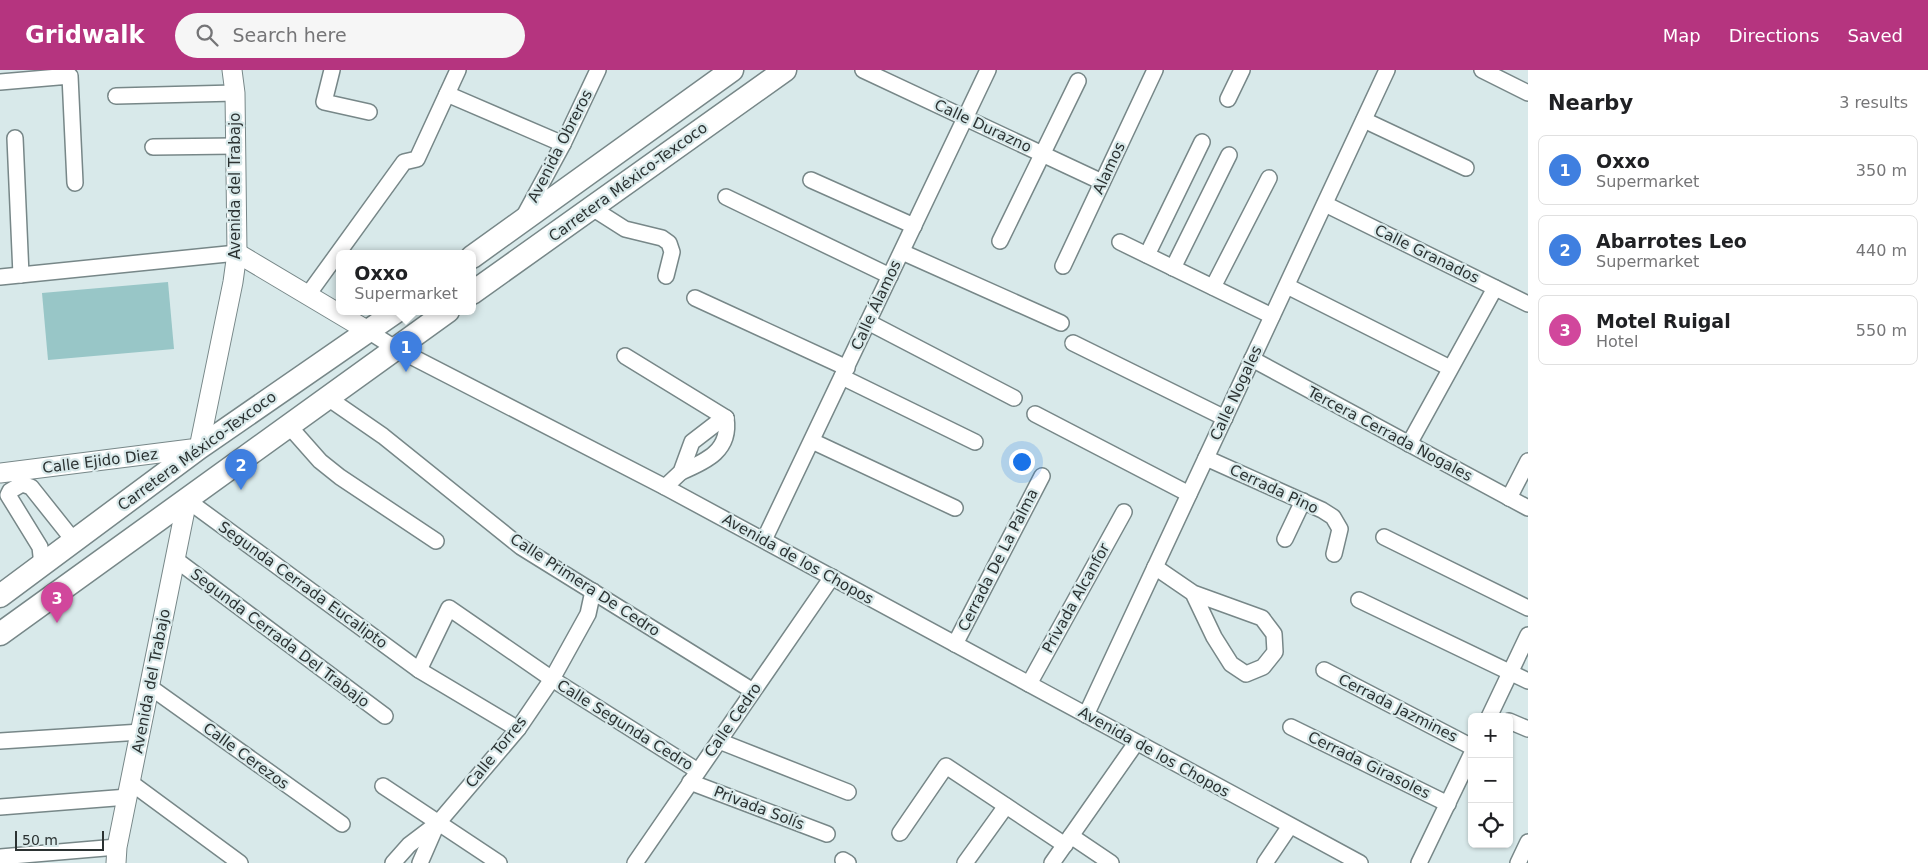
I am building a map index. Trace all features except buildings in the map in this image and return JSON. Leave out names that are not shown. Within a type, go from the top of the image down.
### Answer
[{"type":"highway","name":"Carretera México-Texcoco","points":[[476,254],[732,70]]},
{"type":"highway","name":"Carretera México-Texcoco","points":[[476,290],[785,70]]},
{"type":"highway","name":"Carretera México-Texcoco","points":[[0,596],[199,448],[391,315]]},
{"type":"highway","points":[[0,634],[442,315]]},
{"type":"main road","name":"Avenida del Trabajo","points":[[199,448],[233,282],[237,253],[235,93],[232,70]]},
{"type":"main road","name":"Avenida de los Chopos","points":[[237,253],[336,313]]},
{"type":"main road","name":"Avenida de los Chopos","points":[[340,315],[368,331]]},
{"type":"main road","name":"Calle Ejido Diez","points":[[0,473],[199,448]]},
{"type":"main road","name":"Avenida del Trabajo","points":[[116,855],[186,500]]},
{"type":"street","points":[[332,70],[324,102],[369,112]]},
{"type":"street","points":[[340,250],[404,162],[417,158],[458,70]]},
{"type":"street","name":"Avenida Obreros","points":[[521,222],[564,144],[598,70]]},
{"type":"street","name":"Calle Durazno","points":[[863,70],[1102,182]]},
{"type":"street","name":"Calle Álamos","points":[[764,540],[988,70]]},
{"type":"street","name":"Alamos","points":[[1063,266],[1154,70]]},
{"type":"street","points":[[1228,99],[1242,70]]},
{"type":"street","name":"Calle Nogales","points":[[1086,715],[1387,70]]},
{"type":"street","points":[[1482,70],[1528,93]]},
{"type":"street","points":[[0,82],[24,75],[70,76],[75,183]]},
{"type":"street","points":[[1000,241],[1078,81]]},
{"type":"street","points":[[116,96],[235,93]]},
{"type":"street","points":[[447,94],[564,144]]},
{"type":"street","points":[[1364,120],[1466,168]]},
{"type":"street","points":[[15,138],[21,275]]},
{"type":"street","points":[[1147,255],[1202,142]]},
{"type":"street","points":[[153,147],[235,146]]},
{"type":"street","points":[[1173,268],[1229,155]]},
{"type":"street","points":[[1213,287],[1269,178]]},
{"type":"street","points":[[811,180],[914,226]]},
{"type":"street","points":[[726,197],[890,276]]},
{"type":"street","name":"Calle Granados","points":[[1325,204],[1528,304]]},
{"type":"street","points":[[592,208],[626,229],[662,238],[669,243],[672,252],[666,276]]},
{"type":"street","points":[[1120,242],[1272,316]]},
{"type":"street","points":[[902,252],[1061,323]]},
{"type":"street","points":[[0,278],[237,253]]},
{"type":"street","points":[[307,296],[336,256]]},
{"type":"street","points":[[1287,286],[1450,368]]},
{"type":"street","points":[[1409,444],[1495,288]]},
{"type":"street","points":[[695,298],[975,442]]},
{"type":"street","points":[[868,322],[1014,398]]},
{"type":"street","name":"Avenida de los Chopos","points":[[368,331],[395,348],[764,540],[1360,863]]},
{"type":"street","points":[[1072,343],[1225,418]]},
{"type":"street","points":[[625,356],[726,418],[728,430],[724,442],[713,455],[681,472],[665,487]]},
{"type":"street","name":"Tercera Cerrada Nogales","points":[[1252,359],[1528,508]]},
{"type":"street","name":"Calle Primera De Cedro","points":[[328,398],[383,436],[521,547],[753,691]]},
{"type":"street","points":[[1035,414],[1189,494]]},
{"type":"street","points":[[681,472],[692,442],[726,418]]},
{"type":"street","points":[[288,426],[320,461],[340,477],[436,541]]},
{"type":"street","points":[[812,441],[955,508]]},
{"type":"street","name":"Cerrada Pino","points":[[1206,458],[1333,516],[1340,529],[1334,554]]},
{"type":"street","points":[[1509,498],[1528,461]]},
{"type":"street","name":"Cerrada De La Palma","points":[[955,644],[1042,476]]},
{"type":"street","points":[[42,565],[40,547],[8,495],[10,491],[22,484],[31,487],[74,541]]},
{"type":"street","name":"Segunda Cerrada Eucalipto","points":[[186,500],[418,670],[518,729]]},
{"type":"street","points":[[1285,539],[1303,501]]},
{"type":"street","name":"Privada Alcanfor","points":[[1029,684],[1124,512]]},
{"type":"street","points":[[1384,536],[1528,608]]},
{"type":"street","name":"Segunda Cerrada Del Trabajo","points":[[175,559],[385,716]]},
{"type":"street","points":[[1155,567],[1194,593],[1262,618],[1274,634],[1275,652],[1263,667],[1246,674],[1231,664],[1214,637],[1194,593]]},
{"type":"street","name":"Calle Cedro","points":[[635,863],[832,578]]},
{"type":"street","name":"Calle Torres","points":[[393,863],[410,845],[438,823],[518,729],[552,679],[588,614],[593,591]]},
{"type":"street","points":[[1359,600],[1528,681]]},
{"type":"street","points":[[418,670],[449,608],[552,679]]},
{"type":"street","points":[[1494,713],[1528,635]]},
{"type":"street","name":"Cerrada Jazmines","points":[[1324,670],[1468,745]]},
{"type":"street","name":"Calle Segunda Cedro","points":[[552,679],[694,776]]},
{"type":"street","name":"Calle Cerezos","points":[[150,687],[342,824]]},
{"type":"street","points":[[1513,722],[1528,729]]},
{"type":"street","name":"Cerrada Girasoles","points":[[1291,727],[1448,804]]},
{"type":"street","points":[[0,741],[141,732]]},
{"type":"street","points":[[719,740],[848,792]]},
{"type":"street","points":[[1052,863],[1136,743]]},
{"type":"street","points":[[1419,863],[1470,758]]},
{"type":"street","points":[[900,833],[946,766],[1006,806],[1111,863]]},
{"type":"street","name":"Privada Solís","points":[[694,776],[827,834]]},
{"type":"street","points":[[383,786],[499,863]]},
{"type":"street","points":[[0,807],[129,789],[240,863]]},
{"type":"street","points":[[965,863],[1006,806]]},
{"type":"street","name":"Calle Torres","points":[[420,863],[438,823]]},
{"type":"street","points":[[1265,863],[1290,826]]},
{"type":"street","points":[[1518,863],[1528,842]]},
{"type":"street","points":[[0,857],[116,855]]},
{"type":"shaded area","points":[[168,282],[174,349],[48,360],[42,293]]},
{"type":"place","name":"Oxxo","points":[[406,372]]},
{"type":"place","name":"Abarrotes Leo","points":[[241,490]]},
{"type":"place","name":"Motel Ruigal","points":[[57,623]]}]
